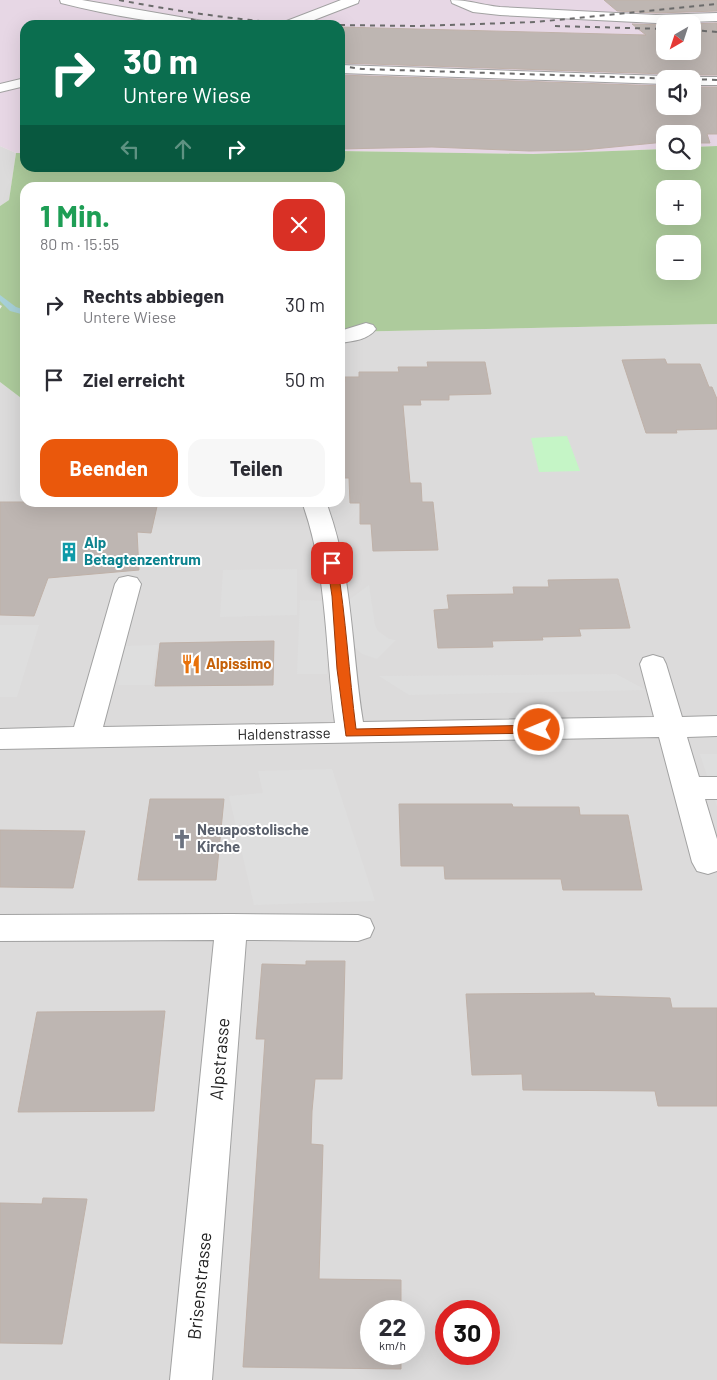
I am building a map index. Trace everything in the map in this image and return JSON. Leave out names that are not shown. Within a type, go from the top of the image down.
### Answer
[{"type":"street","points":[[66,0],[100,8],[173,20]]},
{"type":"street","points":[[302,20],[353,0]]},
{"type":"street","points":[[457,0],[478,9],[500,11],[656,20],[717,17]]},
{"type":"street","points":[[345,69],[656,80]]},
{"type":"street","points":[[701,81],[717,81]]},
{"type":"street","points":[[0,88],[20,83]]},
{"type":"street","points":[[345,336],[357,334],[366,329]]},
{"type":"street","points":[[316,507],[330,547],[337,596],[342,669],[351,733]]},
{"type":"street","points":[[86,737],[128,584]]},
{"type":"street","points":[[653,664],[708,862]]},
{"type":"street","name":"Haldenstrasse","points":[[0,739],[717,726]]},
{"type":"street","points":[[688,788],[717,788]]},
{"type":"street","name":"Alpstrasse","points":[[210,1192],[213,1129],[231,927]]},
{"type":"street","points":[[0,928],[358,928]]},
{"type":"street","name":"Brisenstrasse","points":[[191,1380],[210,1192]]},
{"type":"shaded area","points":[[0,0],[717,0],[717,146],[701,147],[701,125],[656,125],[656,149],[533,154],[345,151],[345,20],[20,20],[20,153],[0,146]]},
{"type":"shaded area","points":[[0,146],[16,153],[9,200],[0,206]]},
{"type":"shaded area","points":[[717,324],[717,1380],[0,1380],[0,382],[20,397],[20,507],[345,507],[345,332]]},
{"type":"shaded area","points":[[297,569],[297,615],[220,617],[223,570]]},
{"type":"shaded area","points":[[369,585],[375,625],[378,631],[389,639],[396,640],[377,659],[362,654],[352,645],[346,602]]},
{"type":"shaded area","points":[[300,600],[328,601],[327,674],[297,674]]},
{"type":"shaded area","points":[[0,625],[39,625],[17,697],[0,697]]},
{"type":"shaded area","points":[[158,645],[152,685],[118,685],[124,646]]},
{"type":"shaded area","points":[[616,674],[646,690],[409,695],[379,676]]},
{"type":"shaded area","points":[[700,754],[717,754],[717,807]]},
{"type":"shaded area","points":[[332,769],[375,901],[254,905],[229,796],[263,793],[258,771]]},
{"type":"green space","points":[[717,146],[717,324],[345,332],[345,182],[20,182],[20,397],[0,382],[0,309],[2,306],[0,305],[0,206],[9,200],[16,153],[20,153],[20,172],[345,172],[345,151],[533,154],[656,149],[656,170],[701,170],[701,147]]},
{"type":"green space","points":[[567,436],[580,471],[539,472],[531,438]]},
{"type":"building","points":[[604,0],[717,0],[717,11],[656,13],[617,11]]},
{"type":"building","points":[[717,23],[717,75],[701,75],[701,70],[656,70],[656,74],[345,63],[345,27],[646,35],[632,24],[656,25],[656,60],[701,60],[701,24]]},
{"type":"building","points":[[345,75],[656,86],[656,115],[701,115],[701,87],[717,87],[717,134],[707,134],[710,143],[701,143],[701,125],[656,125],[656,143],[583,150],[529,151],[432,147],[345,149]]},
{"type":"building","points":[[665,359],[667,364],[700,364],[709,387],[712,387],[717,399],[717,429],[676,430],[677,433],[646,433],[622,360]]},
{"type":"building","points":[[427,362],[485,362],[491,394],[449,395],[449,400],[420,400],[421,405],[403,405],[410,483],[421,483],[422,502],[433,502],[438,550],[373,551],[371,524],[360,524],[360,503],[350,503],[349,478],[345,478],[345,377],[359,377],[359,372],[399,372],[398,367],[428,367]]},
{"type":"building","name":"Alp Betagtenzentrum","points":[[0,502],[20,502],[20,507],[157,507],[151,533],[137,532],[139,570],[48,578],[34,616],[0,615]]},
{"type":"building","points":[[618,579],[630,628],[579,629],[581,636],[542,637],[543,640],[492,641],[493,647],[438,648],[434,610],[449,609],[447,595],[514,594],[513,587],[549,587],[548,580]]},
{"type":"building","points":[[274,641],[273,685],[155,686],[160,643]]},
{"type":"building","name":"Neuapostolische Kirche","points":[[150,799],[224,799],[216,880],[138,880]]},
{"type":"building","points":[[399,804],[512,804],[513,807],[579,807],[580,815],[628,815],[642,890],[563,890],[561,879],[445,879],[444,866],[401,866]]},
{"type":"building","points":[[0,830],[85,831],[73,888],[0,887]]},
{"type":"building","points":[[306,961],[345,961],[342,1079],[315,1079],[312,1111],[311,1144],[323,1145],[319,1279],[401,1280],[401,1300],[360,1300],[360,1365],[401,1365],[401,1369],[243,1367],[265,1039],[256,1039],[262,964],[306,965]]},
{"type":"building","points":[[594,993],[595,996],[670,998],[672,1008],[717,1008],[717,1106],[658,1106],[655,1091],[523,1090],[522,1074],[472,1075],[466,994]]},
{"type":"building","points":[[165,1011],[154,1111],[18,1112],[37,1012]]},
{"type":"building","points":[[43,1198],[87,1199],[62,1344],[0,1343],[0,1203],[42,1204]]},
{"type":"waterway","points":[[0,297],[13,309],[20,311]]},
{"type":"railway","points":[[119,0],[221,17],[252,20]]},
{"type":"railway","points":[[345,25],[418,26],[536,22],[717,4]]},
{"type":"railway","points":[[555,26],[656,29]]},
{"type":"railway","points":[[701,31],[717,32]]},
{"type":"railway","points":[[345,67],[362,69],[656,78]]},
{"type":"railway","points":[[701,79],[717,80]]},
{"type":"place","name":"Alp Betagtenzentrum","points":[[69,552]]},
{"type":"place","name":"Alpissimo","points":[[191,664]]},
{"type":"place","name":"Neuapostolische Kirche","points":[[182,839]]},
{"type":"route","points":[[332,563],[337,596],[342,669],[351,733],[539,730]]}]
